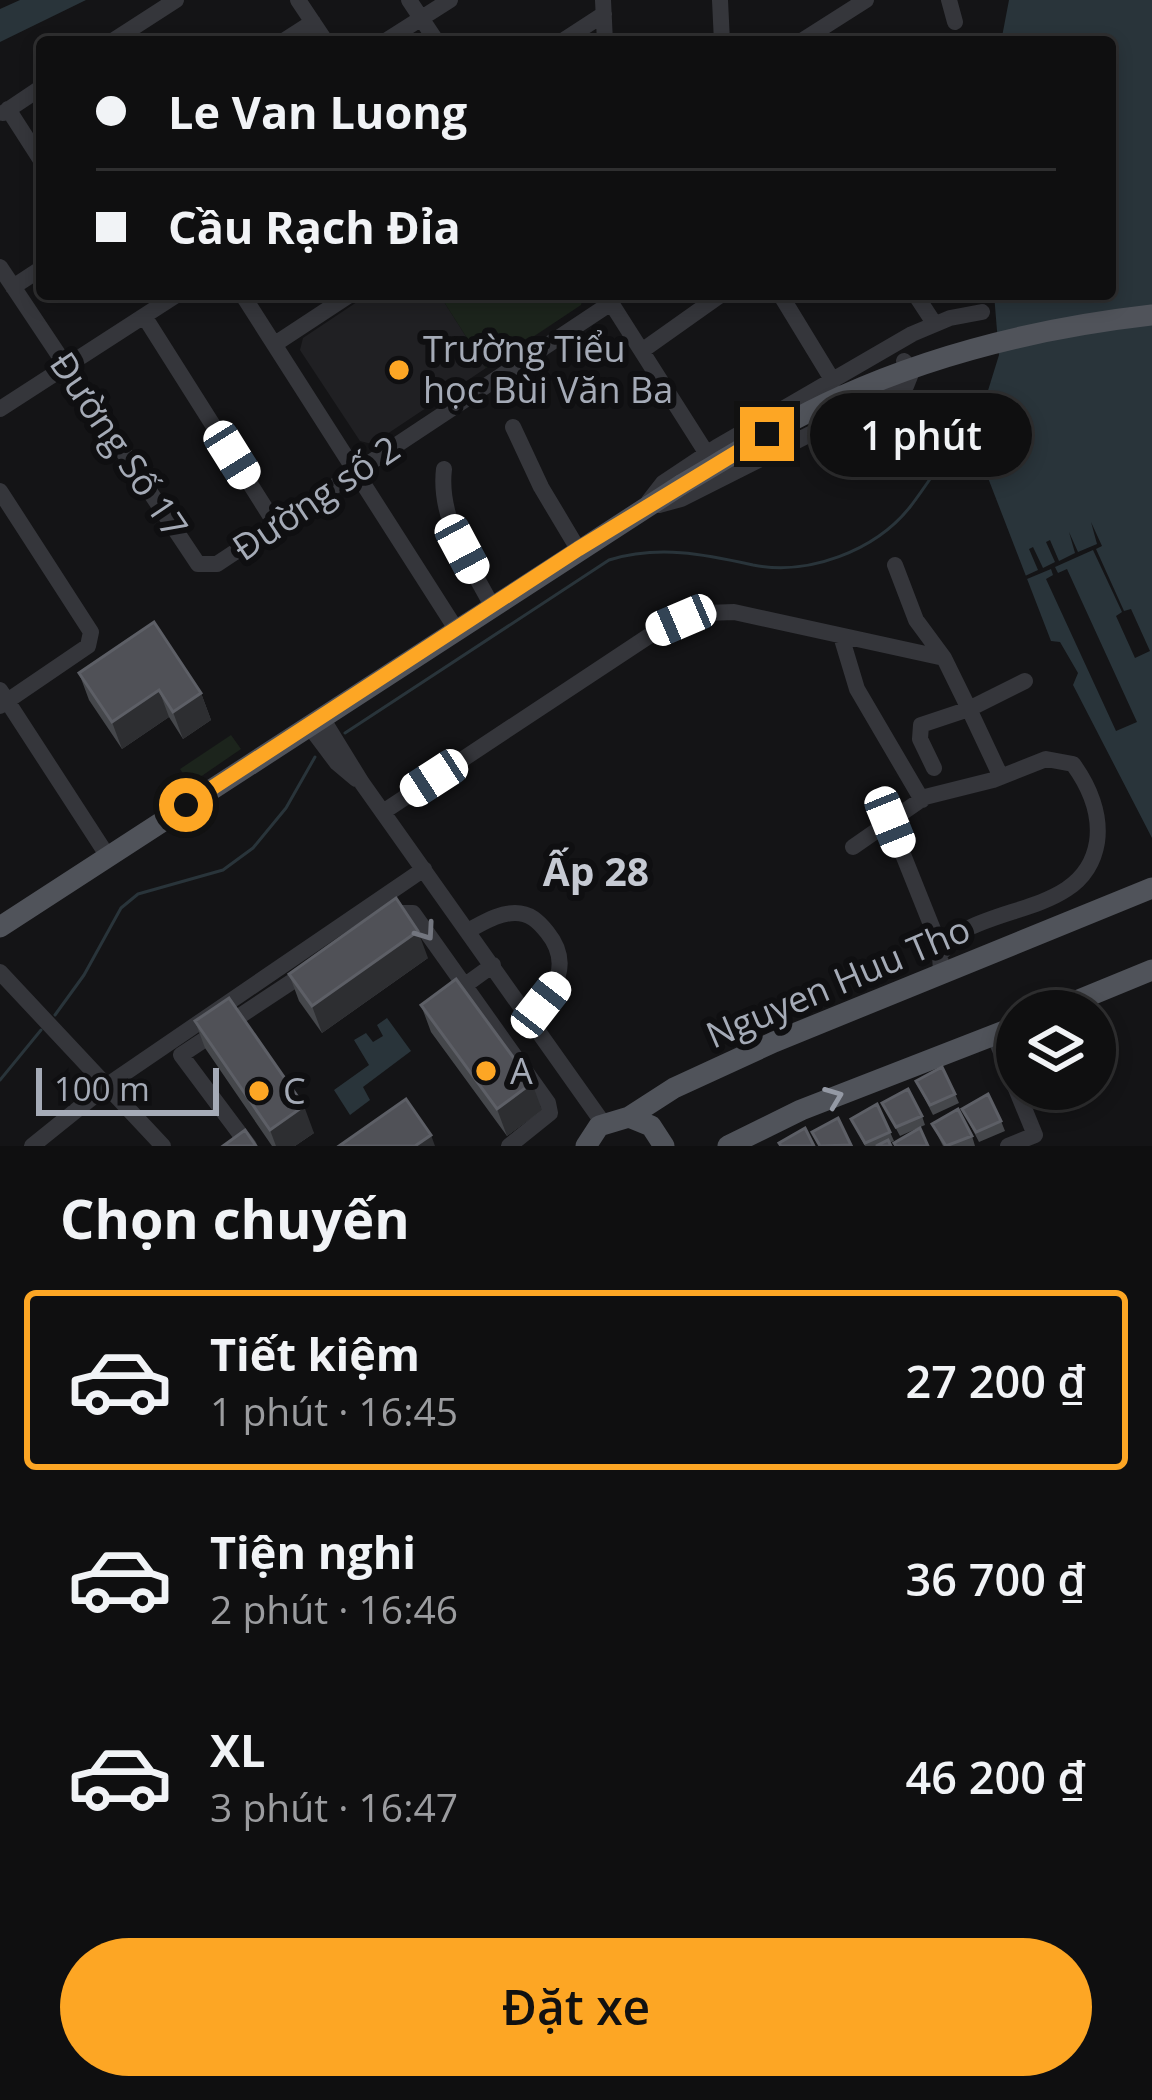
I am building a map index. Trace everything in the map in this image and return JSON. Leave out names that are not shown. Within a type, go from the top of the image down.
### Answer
[{"type":"main road","points":[[0,927],[578,549],[681,485],[840,397],[919,367],[1041,333],[1152,315]]},
{"type":"main road","name":"Nguyen Huu Tho","points":[[594,1134],[674,1088],[941,963],[1152,888]]},
{"type":"main road","points":[[1101,990],[1152,970]]},
{"type":"main road","points":[[728,1146],[801,1110],[994,1035]]},
{"type":"main road","points":[[629,1117],[651,1126],[664,1146]]},
{"type":"main road","points":[[567,1146],[594,1134]]},
{"type":"street","points":[[120,36],[176,0]]},
{"type":"street","points":[[298,0],[322,36]]},
{"type":"street","points":[[410,0],[433,36]]},
{"type":"street","points":[[394,36],[450,0]]},
{"type":"street","points":[[720,0],[722,36]]},
{"type":"street","points":[[809,36],[866,0]]},
{"type":"street","points":[[950,0],[955,22]]},
{"type":"street","points":[[568,36],[603,7]]},
{"type":"street","points":[[291,36],[313,22]]},
{"type":"street","points":[[36,91],[4,112],[36,154]]},
{"type":"street","name":"Đường Số 17","points":[[0,267],[198,564]]},
{"type":"street","points":[[13,287],[36,272]]},
{"type":"street","points":[[0,409],[169,300]]},
{"type":"street","points":[[246,300],[456,629]]},
{"type":"street","points":[[275,344],[342,300]]},
{"type":"street","name":"Đường số 2","points":[[198,564],[217,564],[607,300]]},
{"type":"street","points":[[613,300],[707,454]]},
{"type":"street","points":[[643,350],[714,300]]},
{"type":"street","points":[[784,300],[833,381]]},
{"type":"street","points":[[919,300],[934,323]]},
{"type":"street","points":[[641,511],[663,483],[707,454],[934,323],[982,312]]},
{"type":"street","points":[[144,316],[276,525]]},
{"type":"street","points":[[641,511],[681,499],[907,386],[912,371],[893,347]]},
{"type":"street","points":[[513,427],[578,549]]},
{"type":"street","points":[[444,470],[441,490],[449,520],[492,606]]},
{"type":"street","points":[[0,491],[91,632],[88,646],[2,699],[107,855]]},
{"type":"street","points":[[895,565],[916,620],[944,658],[1001,777]]},
{"type":"street","points":[[383,812],[658,630],[706,613],[734,612],[944,658]]},
{"type":"street","points":[[841,636],[857,689],[922,800]]},
{"type":"street","points":[[934,768],[920,739],[921,725],[969,709],[1025,681]]},
{"type":"street","points":[[316,723],[530,1016],[594,1134]]},
{"type":"street","points":[[853,848],[922,800],[1046,759],[1073,764],[1099,822],[1087,875],[1067,891],[963,931],[941,963]]},
{"type":"street","points":[[890,822],[941,963]]},
{"type":"street","points":[[32,1146],[109,1084],[424,869]]},
{"type":"street","points":[[376,926],[395,913],[413,913],[548,1103],[550,1113],[509,1146]]},
{"type":"street","points":[[469,930],[515,913],[536,919],[555,942],[562,966],[556,986],[530,1016]]},
{"type":"street","points":[[249,1146],[181,1055],[337,952]]},
{"type":"street","points":[[464,986],[494,965]]},
{"type":"street","points":[[0,972],[163,1146]]},
{"type":"street","points":[[994,1035],[1041,1140],[1008,1146]]},
{"type":"shaded area","points":[[20,0],[86,0],[0,42],[0,9]]},
{"type":"shaded area","points":[[1009,0],[1152,0],[1152,838],[1073,685],[1078,673],[1060,642],[1051,641],[973,439],[999,355],[994,300],[1116,300],[1116,36],[1002,36]]},
{"type":"shaded area","name":"Trường Tiểu học Bùi Văn Ba","points":[[360,300],[443,300],[486,368],[372,444],[360,441],[300,350],[303,338]]},
{"type":"shaded area","points":[[443,300],[582,300],[581,305],[486,368]]},
{"type":"shaded area","points":[[231,735],[241,749],[190,784],[180,769]]},
{"type":"shaded area","points":[[387,1018],[411,1051],[363,1087],[370,1100],[350,1115],[334,1090],[369,1065],[354,1040],[366,1033],[373,1042],[383,1036],[377,1025]]},
{"type":"pier","points":[[1091,522],[1102,546],[1096,549],[1124,611],[1131,609],[1150,651],[1135,658],[1116,616],[1122,612],[1093,550],[1055,567],[1058,573],[1067,569],[1137,722],[1116,731],[1046,579],[1053,575],[1051,569],[1025,576],[1038,570],[1029,549],[1033,547],[1043,568],[1055,562],[1046,542],[1050,540],[1059,561],[1075,553],[1069,532],[1078,552],[1097,544]]},
{"type":"building","points":[[154,622],[201,693],[173,712],[159,690],[112,722],[79,673]]},
{"type":"building","points":[[396,898],[418,931],[312,1006],[289,974]]},
{"type":"building","name":"A","points":[[456,979],[532,1083],[497,1109],[421,1005]]},
{"type":"building","name":"C","points":[[229,998],[304,1106],[270,1130],[195,1021]]},
{"type":"building","points":[[942,1067],[955,1094],[930,1105],[916,1081]]},
{"type":"building","points":[[908,1089],[922,1116],[896,1127],[882,1103]]},
{"type":"building","points":[[988,1094],[1001,1121],[976,1132],[962,1109]]},
{"type":"building","points":[[406,1099],[431,1135],[415,1146],[339,1146]]},
{"type":"building","points":[[877,1104],[890,1132],[865,1143],[851,1119]]},
{"type":"building","points":[[958,1109],[972,1136],[946,1146],[932,1124]]},
{"type":"building","points":[[838,1118],[851,1145],[820,1146],[812,1132]]},
{"type":"building","points":[[805,1128],[814,1146],[779,1143]]},
{"type":"building","points":[[920,1128],[928,1146],[894,1143]]},
{"type":"building","points":[[245,1130],[256,1146],[223,1146]]},
{"type":"waterway","points":[[345,733],[609,560],[663,552],[796,567],[859,548],[910,507],[986,402]]},
{"type":"waterway","points":[[55,1015],[84,975],[121,908],[138,894],[223,870],[253,848],[286,808],[315,757]]},
{"type":"waterway","points":[[0,1080],[41,1030]]},
{"type":"place","name":"Trường Tiểu học Bùi Văn Ba","points":[[399,370]]},
{"type":"place","name":"A","points":[[486,1071]]},
{"type":"place","name":"C","points":[[259,1091]]},
{"type":"district","name":"Ấp 28","points":[[596,872]]},
{"type":"route","points":[[186,805],[578,549],[767,434]]}]
